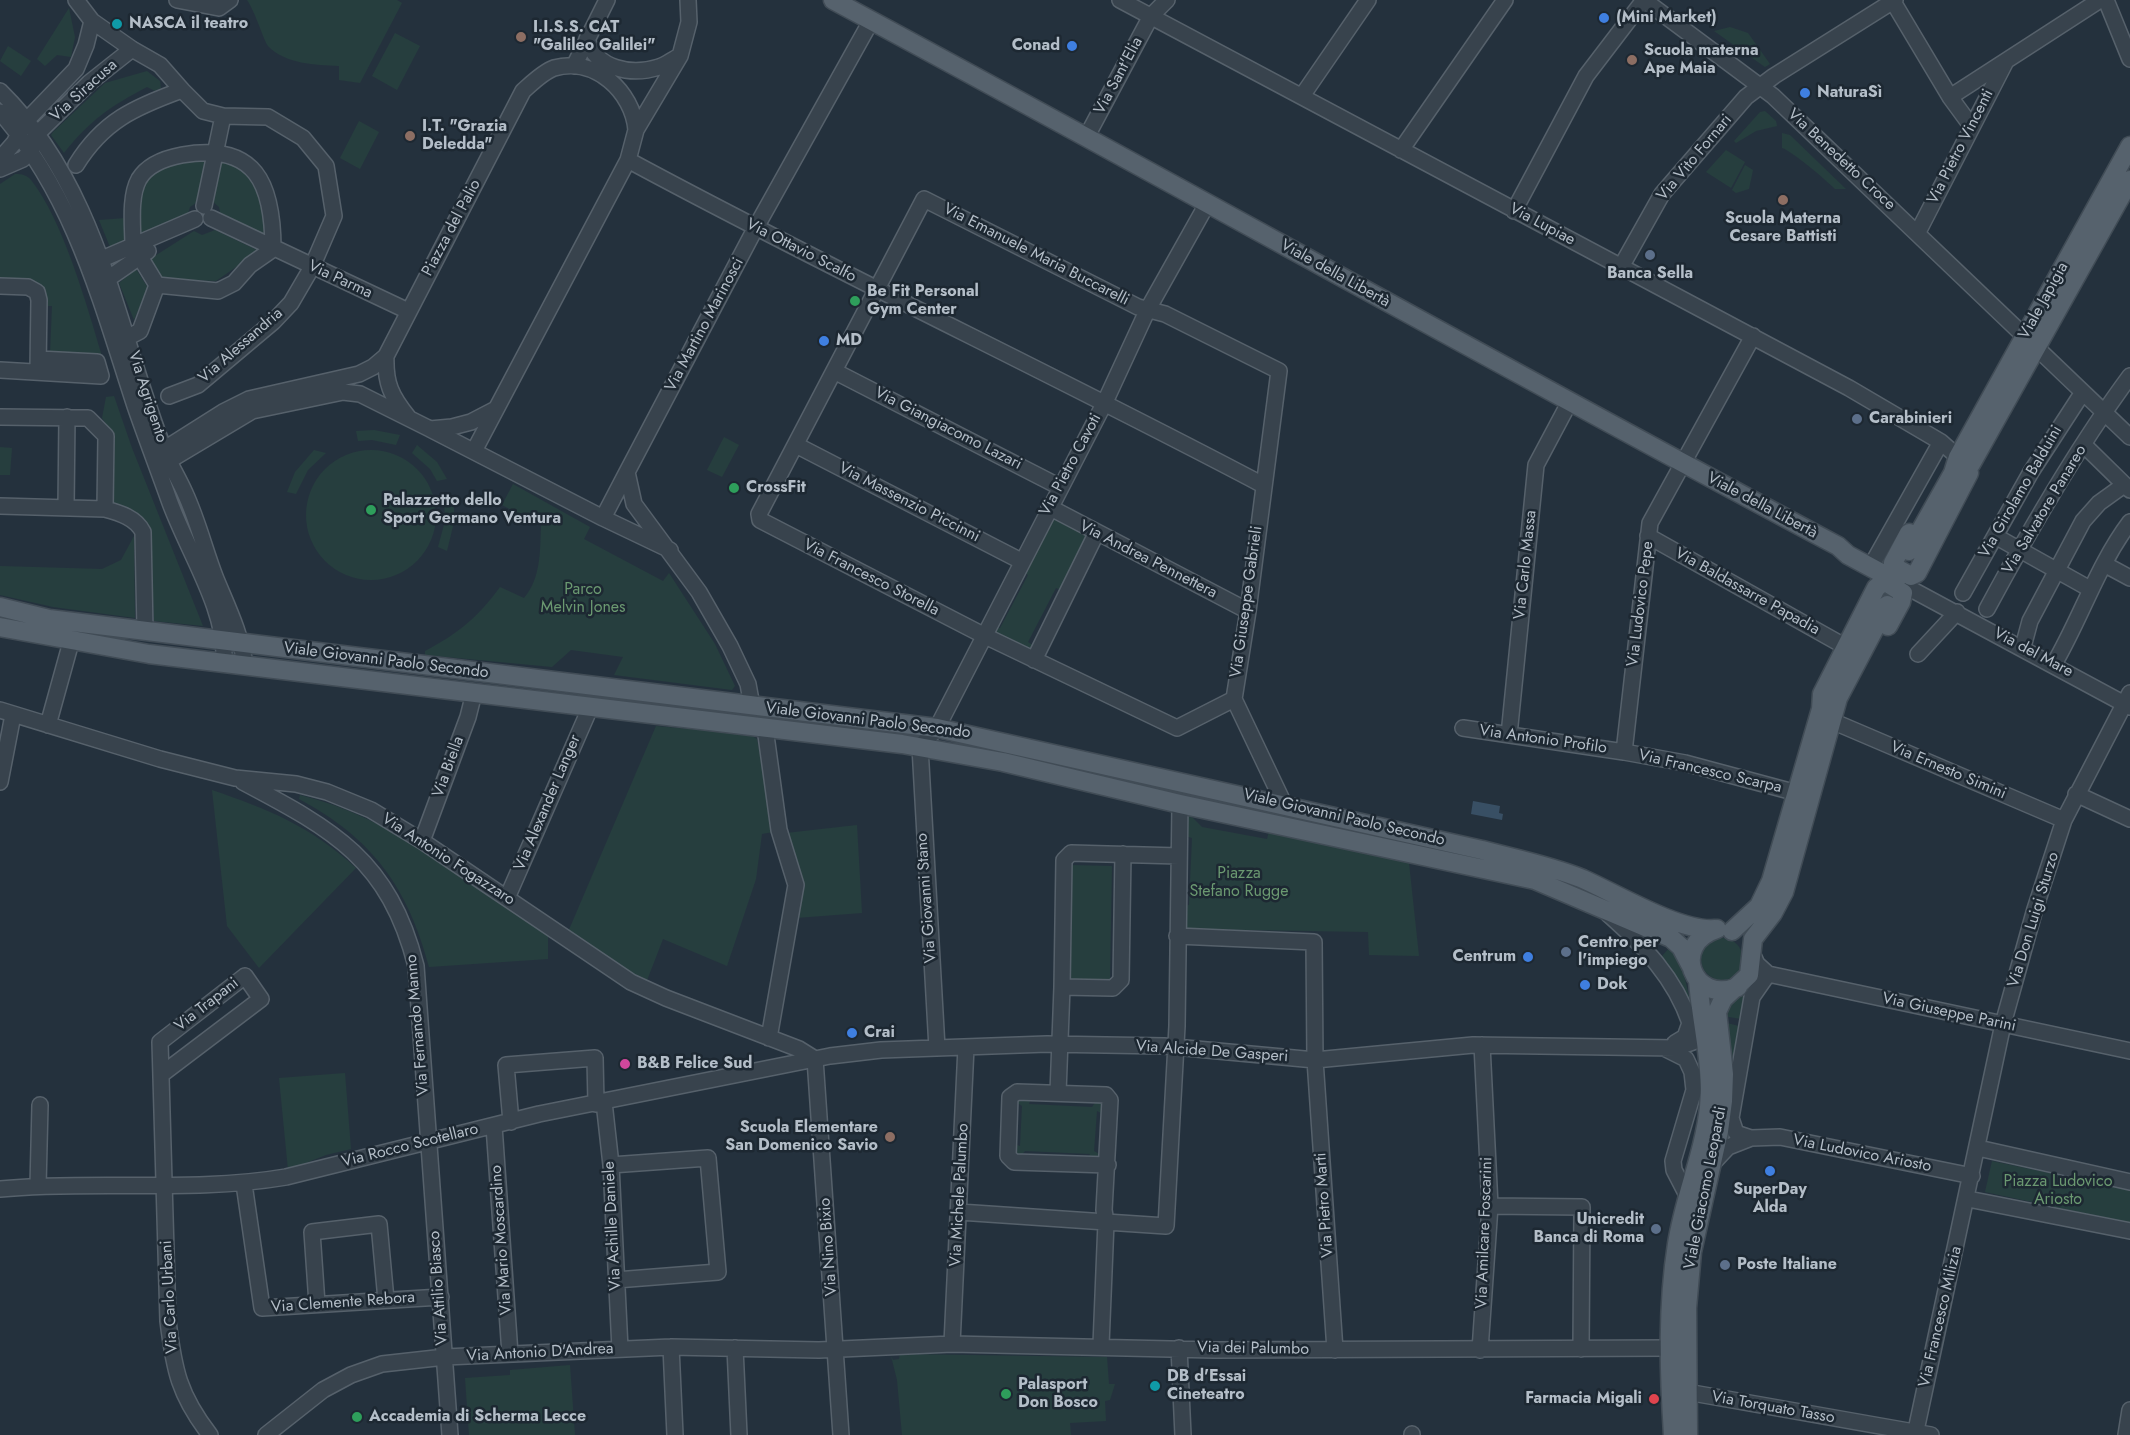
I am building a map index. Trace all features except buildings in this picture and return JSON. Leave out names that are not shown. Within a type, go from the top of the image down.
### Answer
[{"type":"main road","name":"Viale della Libertà","points":[[833,0],[1087,136],[1569,403],[1911,583]]},
{"type":"main road","name":"Viale Japigia","points":[[2031,342],[2130,146]]},
{"type":"main road","name":"Viale Japigia","points":[[1907,554],[1945,469],[1964,461],[2031,342],[2130,180]]},
{"type":"main road","name":"Viale Japigia","points":[[1911,583],[1967,479],[1964,461]]},
{"type":"main road","points":[[1886,599],[1874,564],[1889,562],[1907,554]]},
{"type":"main road","points":[[1907,554],[1893,563],[1896,568],[1909,576],[1911,583]]},
{"type":"main road","name":"Viale Giacomo Leopardi","points":[[1688,1435],[1687,1308],[1692,1251],[1719,1131],[1724,1086],[1717,1012],[1723,999],[1749,975],[1751,946],[1758,930],[1773,913],[1784,892],[1830,714],[1822,694],[1846,647],[1886,599]]},
{"type":"main road","name":"Viale Giacomo Leopardi","points":[[1673,1435],[1670,1348],[1673,1276],[1677,1244],[1709,1106],[1709,1069],[1692,950],[1696,941],[1724,930],[1764,898],[1797,793],[1830,714],[1886,599]]},
{"type":"main road","name":"Viale Giovanni Paolo Secondo","points":[[0,607],[49,620],[937,728],[1284,804],[1480,858],[1671,938],[1681,947],[1694,973]]},
{"type":"main road","name":"Viale Giovanni Paolo Secondo","points":[[0,627],[71,642],[224,663],[920,747],[1003,762],[1180,804],[1480,858],[1555,869],[1664,916],[1698,928],[1724,930]]},
{"type":"main road","points":[[1180,804],[1184,783]]},
{"type":"main road","points":[[1724,930],[1746,941],[1752,953]]},
{"type":"main road","points":[[1694,973],[1707,988],[1719,991],[1738,987]]},
{"type":"street","name":"Via Siracusa","points":[[76,0],[92,21],[160,65],[182,90]]},
{"type":"street","points":[[177,0],[219,8],[230,0]]},
{"type":"street","points":[[607,0],[574,66],[596,72],[614,83],[635,115],[636,130]]},
{"type":"street","points":[[474,451],[628,160],[636,130],[680,56],[689,22],[688,0]]},
{"type":"street","name":"Via Lupiae","points":[[1120,0],[1753,336],[1941,442],[1964,461]]},
{"type":"street","name":"Via Sant'Elia","points":[[1087,136],[1151,16],[1167,0]]},
{"type":"street","points":[[1302,96],[1368,0]]},
{"type":"street","points":[[1401,150],[1506,0]]},
{"type":"street","points":[[1514,211],[1586,76],[1644,0]]},
{"type":"street","name":"Via Benedetto Croce","points":[[1644,0],[1760,86],[1918,232],[2130,437]]},
{"type":"street","points":[[1893,0],[1950,97],[1972,127]]},
{"type":"street","name":"Via Vito Fornari","points":[[1621,267],[1662,194],[1746,97],[1893,0]]},
{"type":"street","name":"Via Pietro Vincenti","points":[[1950,97],[2100,0]]},
{"type":"street","points":[[2106,0],[2130,59]]},
{"type":"street","name":"Via Siracusa","points":[[0,159],[23,127],[76,69],[86,45],[92,21]]},
{"type":"street","name":"Via Martino Marinosci","points":[[603,518],[756,229],[871,21]]},
{"type":"street","points":[[587,39],[591,52],[602,62],[627,71]]},
{"type":"street","name":"Via Siracusa","points":[[36,135],[89,83],[132,49]]},
{"type":"street","points":[[614,83],[619,72],[659,67],[680,56]]},
{"type":"street","name":"Via Pietro Vincenti","points":[[1918,232],[2005,63]]},
{"type":"street","name":"Piazza del Palio","points":[[386,356],[524,91],[553,69],[574,66]]},
{"type":"street","points":[[76,165],[101,131],[146,104],[182,90]]},
{"type":"street","name":"Via Alessandria","points":[[169,396],[198,385],[273,322],[291,303],[312,267],[334,216],[326,166],[303,138],[268,117],[223,116],[202,111],[182,90]]},
{"type":"street","name":"Via Agrigento","points":[[0,91],[23,127],[31,151],[60,197],[81,241],[122,340],[162,458],[186,494],[234,642],[245,665]]},
{"type":"street","name":"Via Agrigento","points":[[0,112],[36,135],[78,200],[109,278],[122,340]]},
{"type":"street","points":[[109,278],[136,252],[195,219],[195,211],[207,212],[223,116]]},
{"type":"street","points":[[0,169],[23,159],[31,151],[36,135]]},
{"type":"street","points":[[216,151],[243,162],[257,175],[268,193],[273,216],[273,249],[250,265],[234,283],[218,291],[157,285],[136,252],[135,190],[140,178],[164,159],[216,151]]},
{"type":"street","name":"Via Ottavio Scalfo","points":[[628,160],[756,229],[1105,402],[1263,485]]},
{"type":"street","name":"Via Emanuele Maria Buccarelli","points":[[878,290],[924,199],[1138,307],[1148,309]]},
{"type":"street","name":"Via Pietro Cavoti","points":[[920,747],[937,728],[1021,561],[1105,402],[1148,309],[1207,204]]},
{"type":"street","name":"Via Parma","points":[[207,212],[273,249],[408,311]]},
{"type":"street","points":[[102,260],[136,252]]},
{"type":"street","points":[[122,340],[140,331],[157,285]]},
{"type":"street","points":[[0,286],[28,287],[37,292],[39,300],[38,366],[0,370]]},
{"type":"street","points":[[796,445],[878,290]]},
{"type":"street","name":"Via Giuseppe Gabrieli","points":[[983,635],[1177,728],[1234,699],[1248,611],[1279,371],[1166,314],[1148,309]]},
{"type":"street","name":"Via Ludovico Pepe","points":[[1624,752],[1650,523],[1753,336]]},
{"type":"street","points":[[386,356],[386,378],[391,396],[408,417]]},
{"type":"street","points":[[162,458],[223,412],[249,399],[359,374],[386,356]]},
{"type":"street","name":"Via Giangiacomo Lazari","points":[[836,372],[1060,487]]},
{"type":"street","name":"Via Salvatore Panareo","points":[[1987,609],[2017,554],[2103,412],[2130,376]]},
{"type":"street","points":[[162,458],[252,411],[343,392],[360,394],[670,550]]},
{"type":"street","name":"Via Girolamo Balduini","points":[[1963,593],[2031,472],[2083,392]]},
{"type":"street","name":"Via Carlo Massa","points":[[1509,735],[1536,465],[1569,403]]},
{"type":"street","points":[[429,429],[452,427],[471,422],[496,409]]},
{"type":"street","points":[[0,417],[88,418],[106,436],[105,509]]},
{"type":"street","points":[[66,508],[67,417]]},
{"type":"street","points":[[1874,564],[1941,442]]},
{"type":"street","name":"Via Francesco Storella","points":[[796,445],[759,514],[760,520],[983,635]]},
{"type":"street","name":"Via Massenzio Piccinni","points":[[796,445],[1021,561]]},
{"type":"street","points":[[2023,647],[2030,621],[2083,521],[2099,503],[2123,483],[2084,445]]},
{"type":"street","points":[[627,472],[634,504],[699,592],[730,645],[748,684],[752,706]]},
{"type":"street","points":[[0,506],[105,509],[133,520],[143,532],[145,630]]},
{"type":"street","name":"Via Andrea Pennettera","points":[[1049,507],[1096,534],[1248,611]]},
{"type":"street","points":[[2054,664],[2071,636],[2088,593],[2104,564],[2128,529]]},
{"type":"street","points":[[1034,660],[1096,534]]},
{"type":"street","name":"Via Baldassarre Papadia","points":[[1648,536],[1846,647]]},
{"type":"street","points":[[1992,541],[2088,593]]},
{"type":"street","points":[[2104,564],[2130,578]]},
{"type":"street","points":[[1886,599],[1910,595],[1911,583]]},
{"type":"street","name":"Via del Mare","points":[[1911,583],[1957,612],[2128,701]]},
{"type":"street","points":[[1918,654],[1957,612]]},
{"type":"street","points":[[48,725],[71,642]]},
{"type":"street","name":"Via Agrigento","points":[[224,663],[234,642]]},
{"type":"street","name":"Via Biella","points":[[422,841],[474,693]]},
{"type":"street","points":[[1234,699],[1284,804]]},
{"type":"street","name":"Via Don Luigi Sturzo","points":[[1978,1148],[2003,1024],[2035,909],[2064,820],[2128,701]]},
{"type":"street","name":"Via Alexander Langer","points":[[507,898],[590,708]]},
{"type":"street","points":[[0,782],[6,712]]},
{"type":"street","name":"Via Antonio Fogazzaro","points":[[6,712],[236,778],[296,784],[327,792],[371,810],[422,841],[631,982],[769,1038]]},
{"type":"street","name":"Via Ernesto Simini","points":[[1830,714],[2064,820]]},
{"type":"street","points":[[765,728],[779,830],[796,885],[769,1038],[816,1059]]},
{"type":"street","name":"Via Antonio Profilo","points":[[1463,728],[1624,752]]},
{"type":"street","name":"Via Giovanni Stano","points":[[920,747],[937,1048]]},
{"type":"street","name":"Via Francesco Scarpa","points":[[1624,752],[1685,763],[1797,793]]},
{"type":"street","name":"Via Fernando Manno","points":[[236,778],[324,827],[347,845],[372,872],[398,911],[416,966],[429,1140]]},
{"type":"street","points":[[289,807],[285,796],[288,789],[296,784]]},
{"type":"street","points":[[2076,794],[2130,819]]},
{"type":"street","points":[[959,1212],[1166,1226],[1176,1047],[1180,804]]},
{"type":"street","points":[[1058,1093],[1064,860],[1071,853],[1179,856]]},
{"type":"street","points":[[1062,987],[1113,988],[1121,980],[1123,854]]},
{"type":"street","points":[[1598,906],[1654,959],[1683,1005],[1690,1023],[1689,1031],[1679,1042],[1660,1047]]},
{"type":"street","name":"Via Pietro Marti","points":[[1177,936],[1314,942],[1315,1060],[1335,1350]]},
{"type":"street","points":[[1752,953],[1757,964],[1768,974]]},
{"type":"street","name":"Via Giuseppe Parini","points":[[1768,974],[2130,1051]]},
{"type":"street","name":"Viale Giacomo Leopardi","points":[[1751,1138],[1736,1132],[1731,1124],[1752,997],[1768,974]]},
{"type":"street","name":"Via Trapani","points":[[162,1074],[261,999],[245,976],[160,1042],[166,1185]]},
{"type":"street","name":"Via Alcide De Gasperi","points":[[816,1059],[881,1050],[1061,1045],[1176,1047],[1315,1060],[1482,1045],[1684,1047],[1693,1042],[1704,1025]]},
{"type":"street","name":"Via Amilcare Foscarini","points":[[1480,1350],[1490,1206],[1482,1045]]},
{"type":"street","name":"Via Michele Palumbo","points":[[952,1344],[966,1047]]},
{"type":"street","points":[[1660,1047],[1686,1059],[1694,1082],[1673,1161],[1674,1170],[1688,1197]]},
{"type":"street","name":"Via Achille Daniele","points":[[511,1122],[506,1065],[595,1058],[611,1165],[620,1349]]},
{"type":"street","name":"Via Rocco Scotellaro","points":[[0,1190],[38,1186],[244,1184],[286,1177],[539,1114],[816,1059]]},
{"type":"street","name":"Via Nino Bixio","points":[[816,1059],[841,1435]]},
{"type":"street","points":[[1101,1345],[1106,1222],[1104,1210],[1107,1166],[1110,1100],[1106,1095],[1058,1093],[1017,1092],[1010,1097],[1008,1156],[1014,1162],[1107,1166]]},
{"type":"street","points":[[38,1186],[40,1105]]},
{"type":"street","name":"Via Mario Moscardino","points":[[494,1126],[510,1354]]},
{"type":"street","name":"Via Ludovico Ariosto","points":[[1710,1167],[1728,1146],[1751,1138],[1780,1137],[1972,1176]]},
{"type":"street","name":"Via Attilio Biasco","points":[[429,1140],[450,1435]]},
{"type":"street","points":[[2130,1182],[1978,1148],[1968,1199],[2130,1231]]},
{"type":"street","points":[[611,1165],[708,1158],[718,1272],[616,1280]]},
{"type":"street","name":"Via Clemente Rebora","points":[[244,1184],[262,1308],[441,1297]]},
{"type":"street","name":"Via Carlo Urbani","points":[[166,1185],[168,1321],[173,1362],[182,1392],[210,1435]]},
{"type":"street","name":"Via Francesco Milizia","points":[[1920,1434],[1968,1199]]},
{"type":"street","points":[[1490,1206],[1582,1207],[1581,1349]]},
{"type":"street","points":[[317,1304],[312,1232],[379,1224],[386,1300]]},
{"type":"street","name":"Via dei Palumbo","points":[[836,1349],[952,1344],[1335,1350],[1670,1348]]},
{"type":"street","points":[[671,1347],[675,1435]]},
{"type":"street","name":"Via Antonio D'Andrea","points":[[266,1435],[323,1390],[351,1375],[382,1364],[445,1357],[671,1347],[836,1349]]},
{"type":"street","points":[[735,1348],[739,1435]]},
{"type":"street","points":[[1179,1348],[1183,1435]]},
{"type":"street","name":"Via Torquato Tasso","points":[[1687,1392],[1920,1434]]},
{"type":"street","points":[[2126,1435],[2130,1410]]},
{"type":"green space","points":[[247,0],[397,0],[402,3],[360,83],[339,80],[339,66],[301,62],[275,52],[266,43]]},
{"type":"green space","points":[[69,8],[75,37],[71,57],[57,55],[45,66],[37,59]]},
{"type":"green space","points":[[1730,27],[1748,33],[1770,64],[1765,67],[1714,31]]},
{"type":"green space","points":[[395,33],[420,46],[397,90],[372,76]]},
{"type":"green space","points":[[8,46],[31,61],[21,76],[0,61]]},
{"type":"green space","points":[[147,71],[160,81],[161,88],[155,91],[147,87],[122,101],[83,131],[64,153],[51,135],[53,132],[105,83]]},
{"type":"green space","points":[[1765,111],[1776,121],[1777,126],[1756,131],[1736,143],[1734,141],[1760,112]]},
{"type":"green space","points":[[359,121],[379,132],[360,169],[340,158]]},
{"type":"green space","points":[[1782,133],[1790,135],[1846,189],[1835,189],[1801,160],[1782,148]]},
{"type":"green space","points":[[1726,150],[1745,162],[1731,188],[1706,172]]},
{"type":"green space","points":[[211,155],[202,199],[190,207],[187,217],[137,240],[142,184],[161,166]]},
{"type":"green space","points":[[220,158],[246,174],[260,190],[266,210],[269,240],[221,217],[219,207],[211,200]]},
{"type":"green space","points":[[1745,165],[1753,170],[1749,189],[1736,193],[1732,190]]},
{"type":"green space","points":[[15,174],[24,175],[31,180],[43,197],[64,240],[102,356],[50,354],[52,306],[46,306],[45,294],[0,282],[0,184]]},
{"type":"green space","points":[[126,218],[125,241],[110,247],[99,220]]},
{"type":"green space","points":[[215,230],[259,251],[216,281],[162,279],[150,259],[194,231],[202,235]]},
{"type":"green space","points":[[136,269],[148,288],[134,320],[119,283]]},
{"type":"green space","points":[[114,396],[132,448],[203,626],[154,621],[150,527],[139,514],[112,503],[111,431],[102,418],[106,397]]},
{"type":"green space","points":[[374,430],[400,435],[396,445],[372,440],[358,441],[356,431]]},
{"type":"green space","points":[[724,437],[739,445],[722,477],[707,470]]},
{"type":"green space","points":[[417,445],[437,462],[447,479],[437,481],[430,469],[412,453]]},
{"type":"green space","points":[[0,447],[12,448],[10,475],[0,475]]},
{"type":"green space","points":[[314,450],[326,453],[308,470],[296,494],[287,492],[295,472]]},
{"type":"green space","name":"Palazzetto dello Sport Germano Ventura","points":[[371,450],[396,455],[417,469],[431,490],[436,515],[431,540],[417,561],[396,575],[371,580],[346,575],[325,561],[311,540],[306,515],[311,490],[325,469],[346,455]]},
{"type":"green space","name":"Parco Melvin Jones","points":[[513,484],[590,527],[584,539],[663,581],[669,573],[715,644],[735,686],[732,690],[614,675],[623,657],[571,650],[552,667],[425,655],[425,651],[467,624],[500,587],[524,598],[530,590],[537,573],[541,526],[502,505]]},
{"type":"green space","points":[[454,496],[454,522],[447,551],[438,547],[445,521],[444,499]]},
{"type":"green space","points":[[1053,518],[1088,537],[1061,590],[1056,588],[1028,642],[1034,646],[1031,652],[992,634],[995,627],[1000,628],[1028,575],[1023,572]]},
{"type":"green space","points":[[134,536],[135,618],[53,607],[0,595],[0,566],[102,569],[121,560]]},
{"type":"green space","points":[[656,726],[749,734],[757,739],[767,785],[773,832],[762,834],[756,879],[727,966],[663,939],[646,983],[568,932]]},
{"type":"green space","points":[[212,790],[271,812],[306,830],[356,868],[259,968],[227,926]]},
{"type":"green space","points":[[300,795],[334,805],[367,819],[430,854],[548,936],[548,959],[429,967],[410,912],[384,868],[347,830],[299,799]]},
{"type":"green space","name":"Piazza Stefano Rugge","points":[[1189,814],[1202,827],[1267,839],[1269,831],[1409,863],[1419,956],[1369,955],[1368,932],[1185,929],[1184,906],[1189,905],[1192,838],[1185,836],[1186,816]]},
{"type":"green space","points":[[857,825],[862,913],[796,918],[786,833]]},
{"type":"green space","points":[[1070,865],[1112,866],[1110,980],[1069,980]]},
{"type":"green space","points":[[1722,938],[1730,939],[1737,944],[1742,951],[1742,967],[1737,974],[1730,979],[1722,980],[1714,979],[1707,974],[1702,967],[1701,959],[1702,951],[1707,944],[1714,939]]},
{"type":"green space","points":[[1670,947],[1680,959],[1695,1020],[1678,978],[1662,956]]},
{"type":"green space","points":[[1749,991],[1741,1019],[1723,1016],[1733,1000]]},
{"type":"green space","points":[[1723,1022],[1739,1026],[1731,1085]]},
{"type":"green space","points":[[345,1073],[351,1149],[326,1155],[288,1170],[279,1078]]},
{"type":"green space","points":[[1031,1098],[1029,1104],[1092,1107],[1097,1100],[1102,1101],[1103,1114],[1097,1111],[1094,1151],[1101,1155],[1101,1159],[1087,1160],[1090,1154],[1025,1151],[1020,1157],[1016,1157],[1014,1144],[1020,1146],[1022,1106],[1016,1102],[1016,1099]]},
{"type":"green space","name":"Piazza Ludovico Ariosto","points":[[1992,1161],[2130,1190],[2130,1223],[1985,1192]]},
{"type":"green space","name":"Palasport Don Bosco","points":[[900,1354],[1107,1357],[1109,1384],[1115,1384],[1110,1400],[1105,1401],[1106,1421],[1070,1423],[1071,1435],[902,1435],[897,1380],[891,1356],[893,1360],[899,1359]]},
{"type":"green space","points":[[570,1365],[575,1435],[469,1435],[465,1378],[510,1375],[510,1370]]},
{"type":"water","points":[[1473,801],[1500,806],[1499,813],[1503,814],[1502,820],[1471,814]]},
{"type":"tunnel","points":[[1887,605],[1915,553]]},
{"type":"place","name":"(Mini Market)","points":[[1604,18]]},
{"type":"place","name":"NASCA il teatro","points":[[117,24]]},
{"type":"place","name":"I.I.S.S. CAT \"Galileo Galilei\"","points":[[521,37]]},
{"type":"place","name":"Conad","points":[[1072,46]]},
{"type":"place","name":"Scuola materna Ape Maia","points":[[1632,60]]},
{"type":"place","name":"NaturaSì","points":[[1805,93]]},
{"type":"place","name":"I.T. \"Grazia Deledda\"","points":[[410,136]]},
{"type":"place","name":"Scuola Materna Cesare Battisti","points":[[1783,200]]},
{"type":"place","name":"Banca Sella","points":[[1650,255]]},
{"type":"place","name":"Be Fit Personal Gym Center","points":[[855,301]]},
{"type":"place","name":"MD","points":[[824,341]]},
{"type":"place","name":"Carabinieri","points":[[1857,419]]},
{"type":"place","name":"CrossFit","points":[[734,488]]},
{"type":"place","name":"Palazzetto dello Sport Germano Ventura","points":[[371,510]]},
{"type":"place","name":"Centro per l'impiego","points":[[1566,952]]},
{"type":"place","name":"Centrum","points":[[1528,957]]},
{"type":"place","name":"Dok","points":[[1585,985]]},
{"type":"place","name":"Crai","points":[[852,1033]]},
{"type":"place","name":"B&B Felice Sud","points":[[625,1064]]},
{"type":"place","name":"Scuola Elementare San Domenico Savio","points":[[890,1137]]},
{"type":"place","name":"SuperDay Alda","points":[[1770,1171]]},
{"type":"place","name":"Unicredit Banca di Roma","points":[[1656,1229]]},
{"type":"place","name":"Poste Italiane","points":[[1725,1265]]},
{"type":"place","name":"DB d'Essai Cineteatro","points":[[1155,1386]]},
{"type":"place","name":"Palasport Don Bosco","points":[[1006,1394]]},
{"type":"place","name":"Farmacia Migali","points":[[1654,1399]]},
{"type":"place","name":"Accademia di Scherma Lecce","points":[[357,1417]]}]
